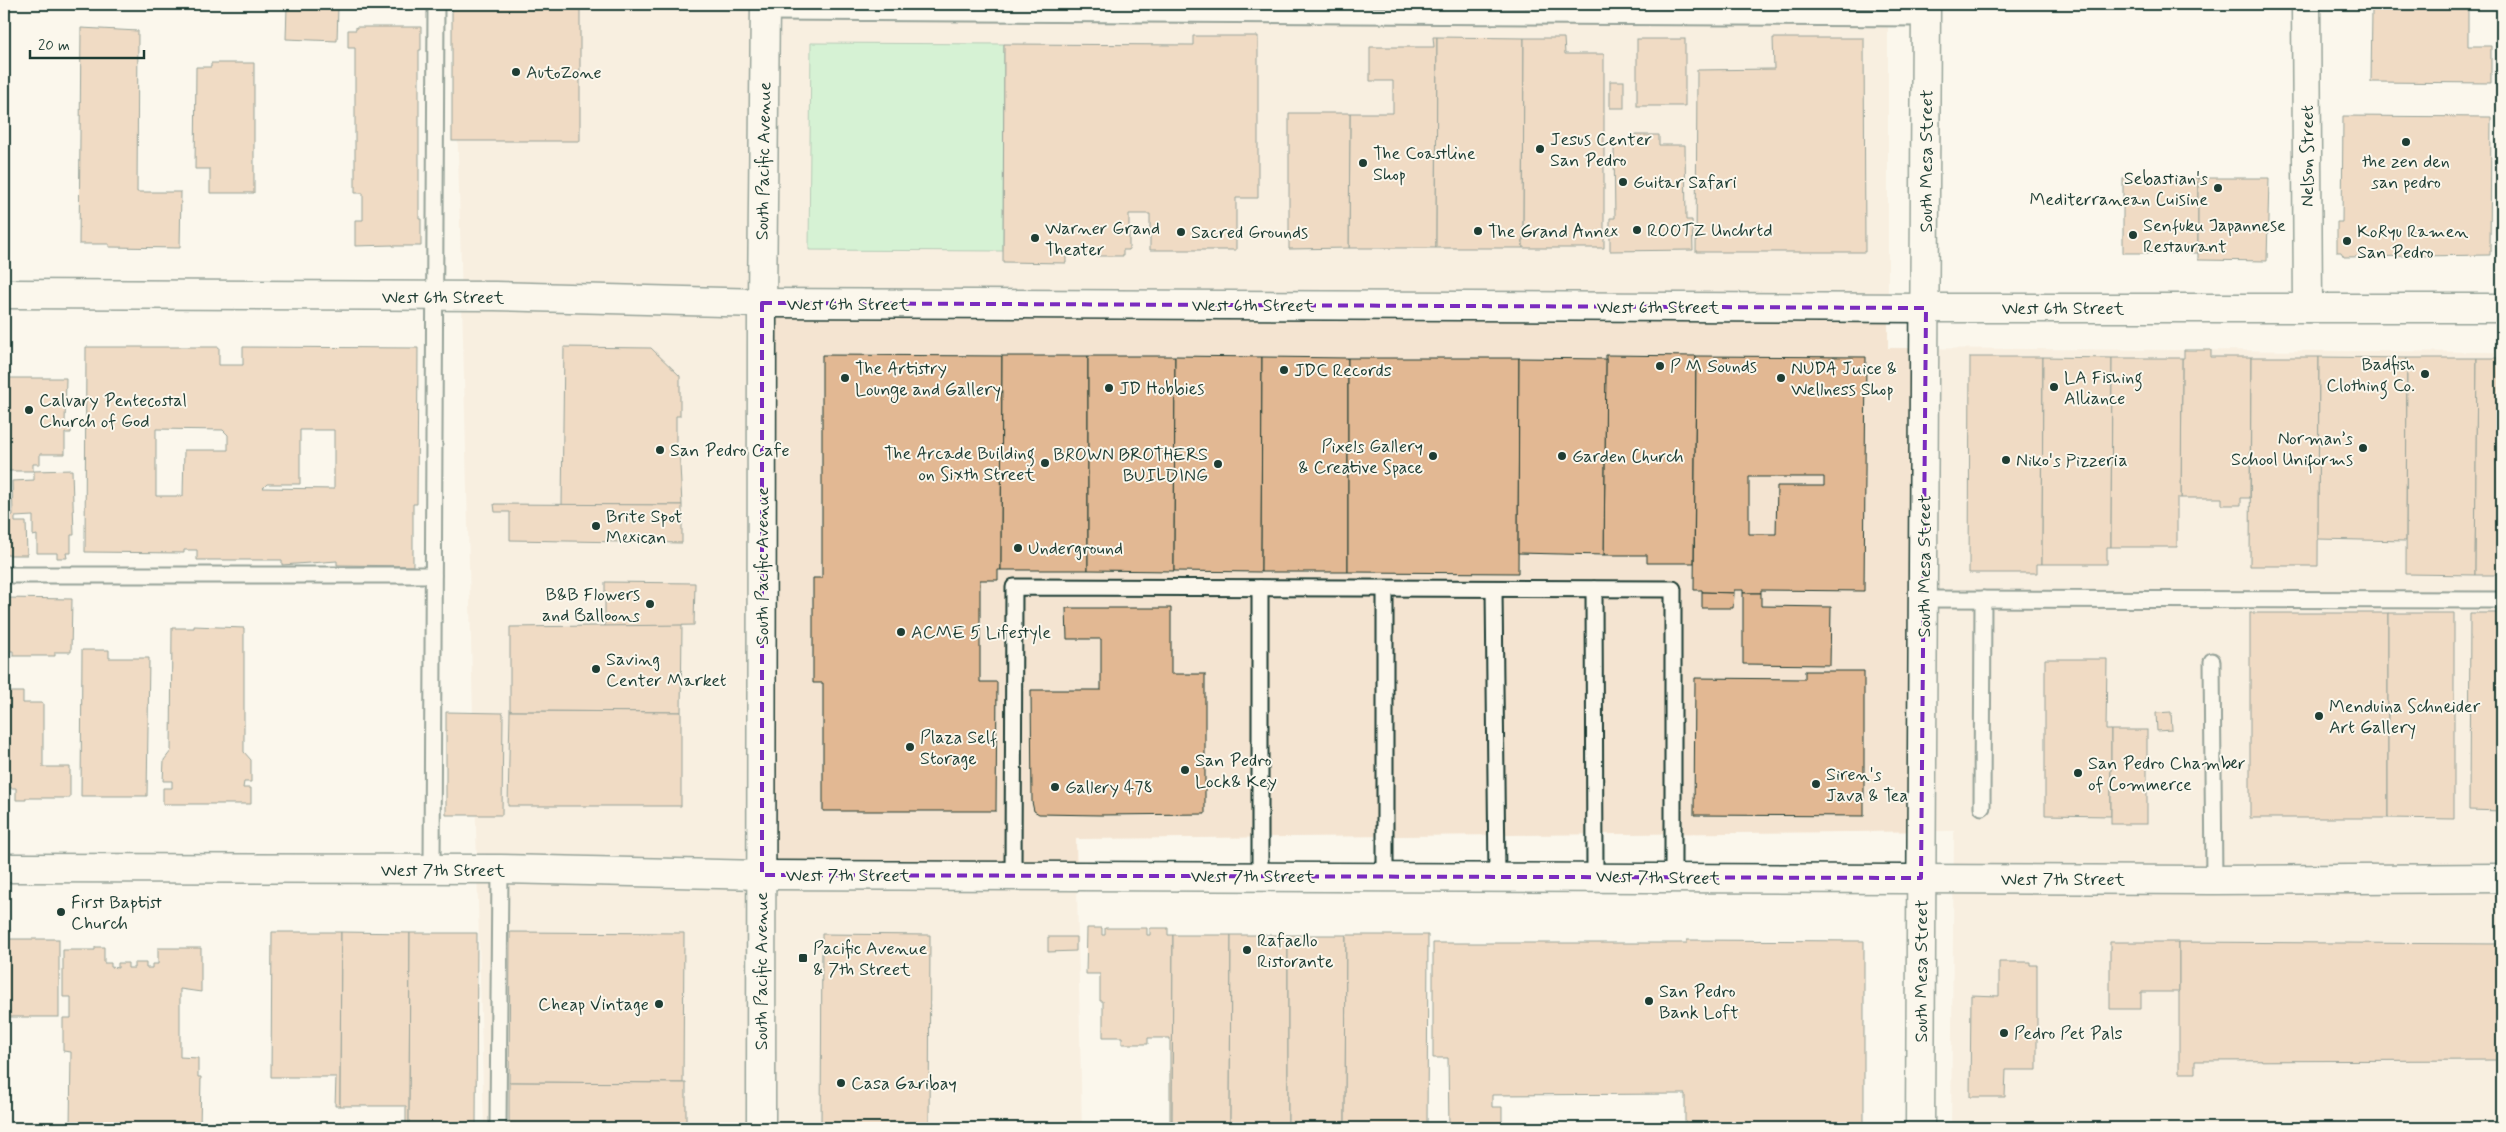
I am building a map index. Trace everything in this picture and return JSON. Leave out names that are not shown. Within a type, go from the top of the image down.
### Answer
[{"type":"street","name":"Nelson Street","points":[[2306,4],[2308,308]]},
{"type":"street","name":"South Pacific Avenue","points":[[760,1128],[762,303],[765,8]]},
{"type":"street","name":"South Mesa Street","points":[[1920,1128],[1926,308],[1926,11]]},
{"type":"street","name":"West 6th Street","points":[[4,294],[495,296],[762,303],[1926,308],[2502,308]]},
{"type":"street","name":"West 7th Street","points":[[4,868],[500,870],[1012,876],[1595,876],[2214,880],[2502,878]]},
{"type":"lane","points":[[432,870],[436,4]]},
{"type":"lane","points":[[765,8],[1926,11]]},
{"type":"lane","points":[[4,575],[433,575]]},
{"type":"lane","points":[[1012,876],[1014,587],[1673,589],[1673,878]]},
{"type":"lane","points":[[1260,588],[1260,876]]},
{"type":"lane","points":[[1385,589],[1385,876]]},
{"type":"lane","points":[[1494,589],[1497,876]]},
{"type":"lane","points":[[1594,589],[1595,876]]},
{"type":"lane","points":[[1924,599],[2502,600]]},
{"type":"lane","points":[[1982,807],[1983,599]]},
{"type":"lane","points":[[2212,661],[2214,880]]},
{"type":"lane","points":[[498,1128],[500,870]]},
{"type":"highlighted area","points":[[762,303],[1926,308],[1921,878],[762,875]]},
{"type":"shaded area","points":[[454,4],[1888,4],[1888,348],[2502,352],[2502,1128],[1951,1128],[1954,831],[1076,839],[1082,1128],[484,1128]]},
{"type":"green space","points":[[811,43],[1004,44],[1003,251],[809,250]]},
{"type":"building","name":"AutoZone","points":[[452,4],[580,4],[580,141],[452,141]]},
{"type":"building","points":[[287,6],[338,7],[337,41],[286,39]]},
{"type":"building","points":[[2372,10],[2468,10],[2468,46],[2491,46],[2491,83],[2371,82]]},
{"type":"building","points":[[356,27],[421,27],[421,50],[419,50],[419,219],[421,219],[421,246],[355,246],[355,220],[363,220],[363,193],[355,193],[355,48],[348,48],[348,30],[356,30]]},
{"type":"building","points":[[81,28],[138,31],[137,192],[181,192],[180,248],[109,247],[109,244],[79,244]]},
{"type":"building","points":[[1193,36],[1258,36],[1258,198],[1236,198],[1236,250],[1150,250],[1150,214],[1129,214],[1129,250],[1123,250],[1123,256],[1070,256],[1070,250],[1066,250],[1066,263],[1003,262],[1004,44],[1193,45]]},
{"type":"building","points":[[1433,37],[1437,37],[1436,248],[1349,248],[1350,113],[1393,113],[1393,81],[1370,81],[1370,47],[1434,47]]},
{"type":"building","points":[[1437,37],[1524,38],[1523,248],[1436,248]]},
{"type":"building","points":[[1524,38],[1564,38],[1565,54],[1604,54],[1604,248],[1523,248]]},
{"type":"building","points":[[1773,38],[1864,38],[1865,252],[1696,252],[1697,70],[1774,69]]},
{"type":"building","points":[[1637,39],[1685,39],[1685,106],[1637,106]]},
{"type":"building","points":[[211,63],[254,63],[254,193],[210,193],[210,169],[195,169],[196,67],[211,67]]},
{"type":"building","points":[[1610,81],[1624,81],[1624,108],[1610,108]]},
{"type":"building","points":[[1289,113],[1350,113],[1349,248],[1289,249]]},
{"type":"building","points":[[2343,116],[2491,117],[2490,255],[2344,257],[2341,252],[2337,252],[2337,222],[2342,222]]},
{"type":"building","points":[[1632,135],[1659,135],[1659,145],[1685,145],[1686,220],[1692,220],[1693,250],[1610,251],[1610,218],[1615,218],[1614,145],[1632,145]]},
{"type":"building","points":[[2123,178],[2198,178],[2198,253],[2123,253]]},
{"type":"building","points":[[2198,178],[2269,178],[2267,261],[2198,260]]},
{"type":"building","points":[[86,347],[219,347],[219,365],[243,365],[243,347],[418,348],[417,504],[413,504],[413,566],[337,565],[337,561],[282,565],[282,560],[197,560],[197,550],[184,550],[184,553],[85,552]],"holes":[[[156,429],[223,430],[228,435],[228,450],[184,450],[183,496],[156,496]],[[300,430],[334,430],[334,489],[263,488],[267,484],[300,484]]]},
{"type":"building","name":"San Pedro Cafe","points":[[564,347],[651,348],[680,376],[680,416],[676,416],[676,445],[679,445],[682,505],[562,505]]},
{"type":"building","points":[[2184,350],[2211,350],[2211,357],[2251,357],[2250,498],[2241,498],[2241,505],[2222,505],[2222,498],[2181,498],[2182,358],[2184,358]]},
{"type":"building","points":[[822,355],[1002,356],[1001,570],[998,570],[998,580],[980,580],[980,682],[997,682],[996,811],[823,811],[823,683],[813,683],[813,578],[822,578]]},
{"type":"building","points":[[1606,355],[1696,356],[1694,563],[1647,563],[1647,555],[1604,555]]},
{"type":"building","name":"The Arcade Building on Sixth Street","points":[[1002,356],[1088,356],[1088,570],[1001,570]]},
{"type":"building","points":[[1088,356],[1175,356],[1174,571],[1088,570]]},
{"type":"building","name":"BROWN BROTHERS BUILDING","points":[[1175,356],[1262,357],[1261,572],[1174,571]]},
{"type":"building","points":[[1696,356],[1866,357],[1864,591],[1761,590],[1761,593],[1743,593],[1743,590],[1734,590],[1734,593],[1694,590]],"holes":[[[1749,477],[1824,477],[1824,486],[1777,486],[1776,534],[1749,534]]]},
{"type":"building","points":[[1262,357],[1348,358],[1348,572],[1261,572]]},
{"type":"building","name":"Niko's Pizzeria","points":[[1970,357],[2043,357],[2042,564],[2037,564],[2037,573],[1969,573]]},
{"type":"building","points":[[2043,357],[2112,358],[2111,547],[2107,547],[2107,564],[2042,564]]},
{"type":"building","points":[[2251,357],[2319,357],[2318,566],[2250,566]]},
{"type":"building","name":"Norman’s School Uniforms","points":[[2319,357],[2407,358],[2406,541],[2318,539]]},
{"type":"building","name":"Pixels Gallery & Creative Space","points":[[1348,358],[1519,358],[1518,573],[1348,572]]},
{"type":"building","name":"Garden Church","points":[[1519,358],[1606,359],[1604,555],[1518,553]]},
{"type":"building","points":[[2112,358],[2182,358],[2181,498],[2177,498],[2177,547],[2111,547]]},
{"type":"building","points":[[2407,358],[2477,358],[2475,575],[2406,574]]},
{"type":"building","points":[[2477,358],[2502,358],[2502,575],[2475,575]]},
{"type":"building","points":[[4,378],[66,378],[65,424],[71,424],[71,433],[65,433],[65,454],[40,454],[40,464],[33,464],[33,471],[4,471]]},
{"type":"building","points":[[72,470],[74,535],[71,535],[71,553],[66,553],[67,558],[57,558],[57,553],[37,553],[37,535],[33,536],[33,516],[15,517],[15,522],[26,522],[27,555],[4,555],[4,516],[13,515],[12,481],[34,480],[34,471]]},
{"type":"building","name":"Brite Spot Mexican","points":[[494,504],[682,505],[682,543],[510,540],[510,512],[495,512]]},
{"type":"building","name":"B&B Flowers and Balloons","points":[[605,582],[695,583],[694,625],[605,627]]},
{"type":"building","points":[[1702,592],[1734,593],[1733,608],[1702,608]]},
{"type":"building","points":[[1743,593],[1761,593],[1761,606],[1831,607],[1830,665],[1743,664]]},
{"type":"building","points":[[4,598],[72,599],[71,652],[55,652],[55,656],[13,656],[13,651],[4,651]]},
{"type":"building","points":[[1066,608],[1171,608],[1171,674],[1205,674],[1205,814],[1039,814],[1034,811],[1032,802],[1031,690],[1101,690],[1101,639],[1067,639]]},
{"type":"building","name":"Menduina Schneider Art Gallery","points":[[2250,613],[2388,613],[2388,818],[2250,818]]},
{"type":"building","points":[[2388,613],[2454,613],[2454,819],[2388,818]]},
{"type":"building","points":[[2470,613],[2502,613],[2502,811],[2469,810]]},
{"type":"building","name":"Saving Center Market","points":[[682,625],[681,712],[510,711],[510,627]]},
{"type":"building","points":[[194,626],[244,628],[244,752],[251,760],[251,782],[244,782],[243,788],[251,788],[251,804],[163,804],[163,788],[172,788],[172,781],[163,781],[164,760],[171,751],[172,628],[194,628]]},
{"type":"building","points":[[82,650],[109,650],[109,658],[149,658],[147,796],[81,796]]},
{"type":"building","name":"San Pedro Chamber of Commerce","points":[[2045,659],[2107,659],[2106,730],[2111,730],[2111,816],[2045,815]]},
{"type":"building","points":[[1805,671],[1864,671],[1864,816],[1694,815],[1695,678],[1805,679]]},
{"type":"building","points":[[4,692],[23,692],[23,703],[43,703],[43,767],[70,767],[70,798],[26,798],[26,800],[16,800],[16,788],[4,788]]},
{"type":"building","points":[[510,711],[681,712],[681,806],[508,806]]},
{"type":"building","points":[[446,712],[503,713],[502,815],[446,815]]},
{"type":"building","points":[[2171,712],[2172,730],[2157,731],[2156,713]]},
{"type":"building","points":[[2111,730],[2147,730],[2147,824],[2111,824]]},
{"type":"building","points":[[1087,928],[1102,928],[1102,935],[1105,935],[1105,928],[1147,928],[1147,935],[1150,935],[1150,928],[1168,928],[1168,935],[1173,935],[1172,1128],[1170,1128],[1170,1038],[1148,1038],[1148,1044],[1122,1044],[1122,1037],[1103,1037],[1103,1001],[1100,1001],[1100,974],[1086,974]]},
{"type":"building","points":[[272,932],[341,932],[340,1106],[335,1106],[336,1077],[271,1077]]},
{"type":"building","points":[[341,932],[410,933],[409,1128],[406,1128],[406,1106],[340,1106]]},
{"type":"building","points":[[510,932],[684,933],[683,1083],[509,1082]]},
{"type":"building","points":[[410,933],[477,933],[476,1128],[409,1128]]},
{"type":"building","points":[[822,934],[930,935],[929,1128],[821,1128]]},
{"type":"building","points":[[1173,935],[1231,935],[1230,1128],[1172,1128]]},
{"type":"building","points":[[1231,935],[1288,935],[1288,1128],[1230,1128]]},
{"type":"building","points":[[1288,935],[1346,935],[1345,1128],[1288,1128]]},
{"type":"building","points":[[1346,935],[1428,935],[1427,1128],[1345,1128]]},
{"type":"building","points":[[1048,937],[1076,937],[1076,951],[1048,952]]},
{"type":"building","points":[[4,939],[59,939],[59,1017],[4,1017]]},
{"type":"building","name":"San Pedro Bank Loft","points":[[1687,940],[1864,941],[1864,1128],[1685,1128],[1685,1094],[1492,1095],[1492,1107],[1502,1107],[1502,1128],[1449,1128],[1448,1058],[1433,1058],[1433,943],[1687,943]]},
{"type":"building","points":[[2110,942],[2179,942],[2179,992],[2141,992],[2141,1009],[2110,1009]]},
{"type":"building","points":[[2179,942],[2502,944],[2502,1060],[2195,1061],[2195,1073],[2179,1073]]},
{"type":"building","points":[[95,947],[104,947],[104,963],[111,963],[111,967],[118,968],[118,963],[128,963],[128,968],[134,968],[134,963],[146,963],[146,968],[152,968],[152,964],[158,964],[158,948],[201,948],[201,992],[180,989],[180,1057],[198,1058],[198,1077],[201,1077],[200,1128],[70,1128],[71,1052],[63,1051],[63,1018],[71,1018],[71,997],[63,997],[63,950],[95,950]]},
{"type":"building","name":"Pedro Pet Pals","points":[[1999,962],[2030,962],[2030,965],[2037,965],[2037,1070],[2006,1070],[2005,1097],[1970,1097],[1971,995],[1999,996]]},
{"type":"building","points":[[509,1082],[686,1083],[686,1128],[509,1128]]},
{"type":"place","name":"AutoZone","points":[[516,72]]},
{"type":"place","name":"the zen den san pedro","points":[[2406,142]]},
{"type":"place","name":"Jesus Center San Pedro","points":[[1540,149]]},
{"type":"place","name":"The Coastline Shop","points":[[1363,163]]},
{"type":"place","name":"Guitar Safari","points":[[1623,182]]},
{"type":"place","name":"Sebastian's Mediterranean Cuisine","points":[[2218,188]]},
{"type":"place","name":"ROOTZ Unchrtd","points":[[1637,230]]},
{"type":"place","name":"The Grand Annex","points":[[1478,231]]},
{"type":"place","name":"Sacred Grounds","points":[[1181,232]]},
{"type":"place","name":"Senfuku Japannese Restaurant","points":[[2133,235]]},
{"type":"place","name":"Warner Grand Theater","points":[[1035,238]]},
{"type":"place","name":"KoRyu Ramen San Pedro","points":[[2347,241]]},
{"type":"place","name":"P M Sounds","points":[[1660,366]]},
{"type":"place","name":"JDC Records","points":[[1284,370]]},
{"type":"place","name":"Badfish Clothing Co.","points":[[2425,374]]},
{"type":"place","name":"The Artistry Lounge and Gallery","points":[[845,378]]},
{"type":"place","name":"NUDA Juice & Wellness Shop","points":[[1781,378]]},
{"type":"place","name":"LA Fishing Alliance","points":[[2054,387]]},
{"type":"place","name":"JD Hobbies","points":[[1109,388]]},
{"type":"place","name":"Calvary Pentecostal Church of God","points":[[29,410]]},
{"type":"place","name":"Norman’s School Uniforms","points":[[2363,448]]},
{"type":"place","name":"San Pedro Cafe","points":[[660,450]]},
{"type":"place","name":"Pixels Gallery & Creative Space","points":[[1433,456]]},
{"type":"place","name":"Garden Church","points":[[1562,456]]},
{"type":"place","name":"Niko's Pizzeria","points":[[2006,460]]},
{"type":"place","name":"The Arcade Building on Sixth Street","points":[[1045,463]]},
{"type":"place","name":"BROWN BROTHERS BUILDING","points":[[1218,464]]},
{"type":"place","name":"Brite Spot Mexican","points":[[596,526]]},
{"type":"place","name":"Underground","points":[[1018,548]]},
{"type":"place","name":"B&B Flowers and Balloons","points":[[650,604]]},
{"type":"place","name":"ACME 5 Lifestyle","points":[[901,632]]},
{"type":"place","name":"Saving Center Market","points":[[596,669]]},
{"type":"place","name":"Menduina Schneider Art Gallery","points":[[2319,716]]},
{"type":"place","name":"Plaza Self Storage","points":[[910,747]]},
{"type":"place","name":"San Pedro Lock& Key","points":[[1185,770]]},
{"type":"place","name":"San Pedro Chamber of Commerce","points":[[2078,773]]},
{"type":"place","name":"Siren's Java & Tea","points":[[1816,784]]},
{"type":"place","name":"Gallery 478","points":[[1055,787]]},
{"type":"place","name":"First Baptist Church","points":[[61,912]]},
{"type":"place","name":"Rafaello Ristorante","points":[[1247,950]]},
{"type":"place","name":"Pacific Avenue & 7th Street","points":[[803,958]]},
{"type":"place","name":"San Pedro Bank Loft","points":[[1649,1001]]},
{"type":"place","name":"Cheap Vintage","points":[[659,1004]]},
{"type":"place","name":"Pedro Pet Pals","points":[[2004,1033]]},
{"type":"place","name":"Casa Garibay","points":[[841,1083]]}]
